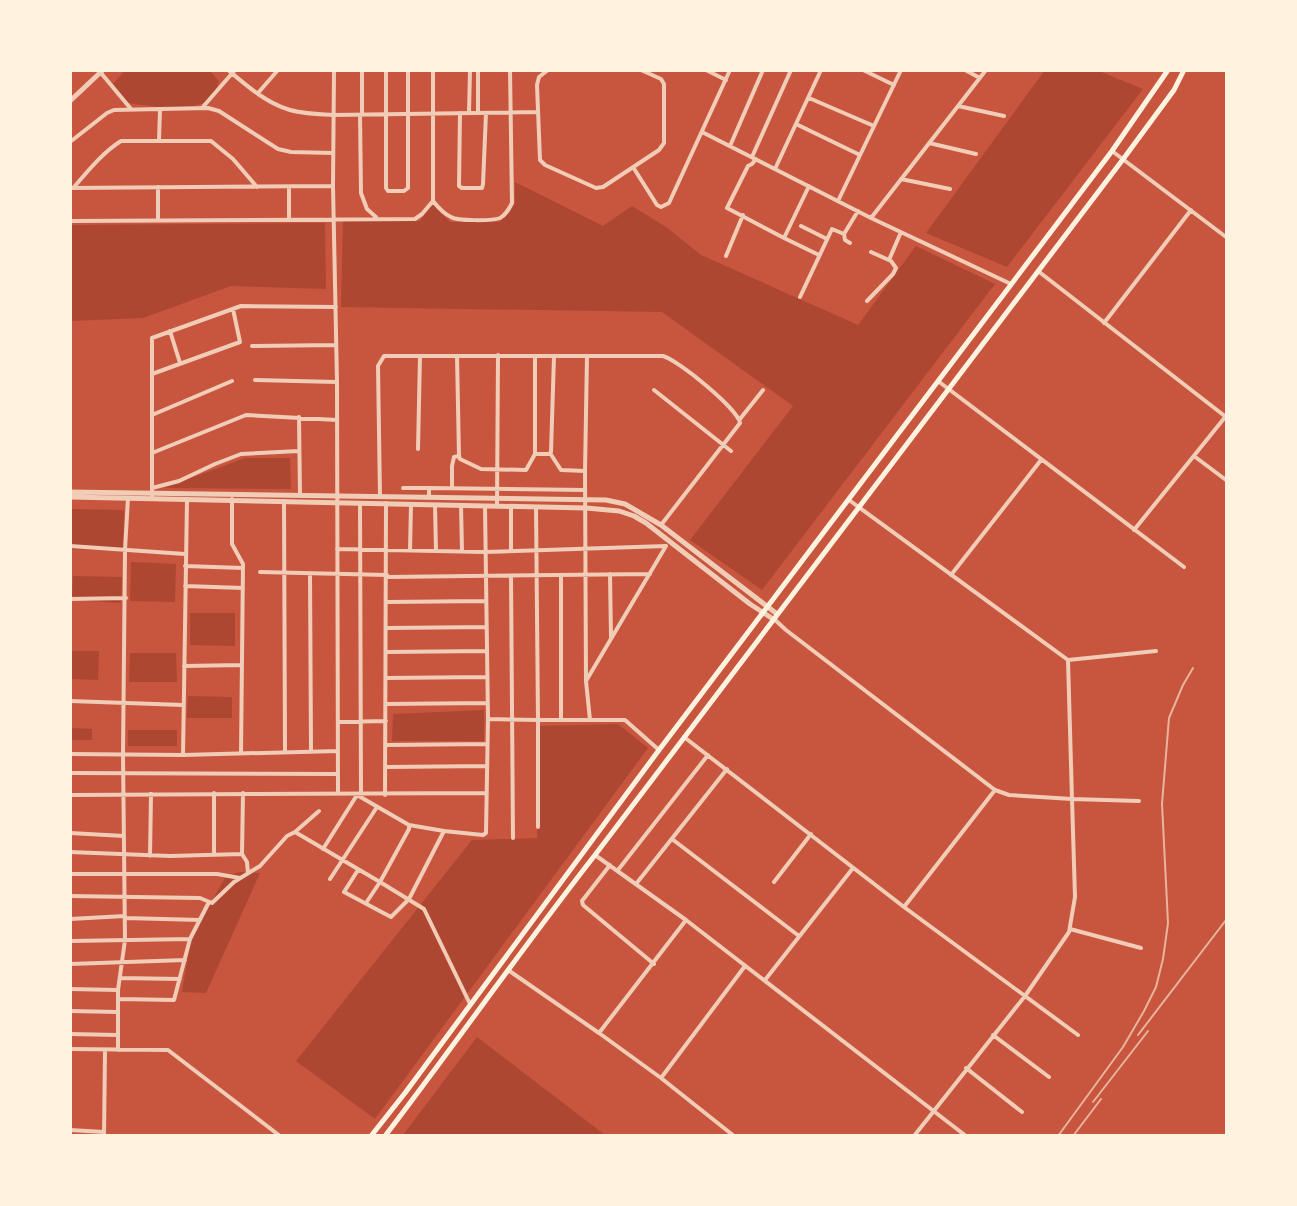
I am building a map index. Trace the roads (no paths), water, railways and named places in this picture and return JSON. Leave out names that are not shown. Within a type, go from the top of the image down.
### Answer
[{"type":"main road","points":[[371,1136],[659,750],[1112,151],[1168,70]]},
{"type":"main road","points":[[385,1136],[538,927],[596,855],[1124,158],[1174,90],[1184,70]]},
{"type":"street","points":[[228,70],[234,72],[268,101],[287,110],[333,115],[538,112]]},
{"type":"street","points":[[258,93],[278,70]]},
{"type":"street","points":[[334,70],[338,794]]},
{"type":"street","points":[[362,70],[361,193],[367,209],[378,218]]},
{"type":"street","points":[[386,70],[386,188],[388,191],[407,190],[408,188],[410,114],[408,70]]},
{"type":"street","points":[[70,221],[415,219],[433,201],[433,70]]},
{"type":"street","points":[[469,113],[470,70]]},
{"type":"street","points":[[478,70],[478,113]]},
{"type":"street","points":[[433,201],[453,219],[501,218],[508,211],[512,203],[510,70]]},
{"type":"street","points":[[548,70],[537,81],[539,157],[545,165],[596,188],[603,187],[659,150],[664,142],[663,81],[641,70]]},
{"type":"street","points":[[706,70],[726,80]]},
{"type":"street","points":[[633,166],[657,205],[666,206],[730,70]]},
{"type":"street","points":[[730,146],[763,70]]},
{"type":"street","points":[[790,70],[752,164],[748,166],[727,208],[819,255]]},
{"type":"street","points":[[776,170],[821,70]]},
{"type":"street","points":[[863,70],[894,85]]},
{"type":"street","points":[[838,201],[901,70]]},
{"type":"street","points":[[965,70],[980,78]]},
{"type":"street","points":[[871,218],[986,70]]},
{"type":"street","points":[[70,101],[102,72],[131,109]]},
{"type":"street","points":[[201,108],[234,72]]},
{"type":"street","points":[[809,98],[874,126]]},
{"type":"street","points":[[958,106],[1004,116]]},
{"type":"street","points":[[70,142],[107,113],[118,110],[201,108],[217,110],[278,149],[291,152],[333,153]]},
{"type":"street","points":[[159,141],[160,110]]},
{"type":"street","points":[[460,113],[459,186],[479,189],[483,184],[486,113]]},
{"type":"street","points":[[796,124],[860,155]]},
{"type":"street","points":[[702,132],[871,218],[1011,284]]},
{"type":"street","points":[[72,188],[92,166],[121,141],[211,141],[233,159],[257,187]]},
{"type":"street","points":[[929,143],[976,154]]},
{"type":"street","points":[[1112,151],[1227,237]]},
{"type":"street","points":[[901,179],[950,189]]},
{"type":"street","points":[[72,188],[333,186]]},
{"type":"street","points":[[784,238],[809,186]]},
{"type":"street","points":[[158,187],[158,220]]},
{"type":"street","points":[[289,187],[290,220]]},
{"type":"street","points":[[1104,323],[1191,210]]},
{"type":"street","points":[[850,243],[845,240],[844,234],[858,211]]},
{"type":"street","points":[[726,256],[743,215]]},
{"type":"street","points":[[801,226],[827,238]]},
{"type":"street","points":[[800,297],[832,229],[844,234]]},
{"type":"street","points":[[889,260],[901,232]]},
{"type":"street","points":[[867,301],[895,271],[895,265],[889,260],[871,252]]},
{"type":"street","points":[[1038,271],[1226,416],[1134,530]]},
{"type":"street","points":[[152,493],[152,338],[241,306],[336,307]]},
{"type":"street","points":[[152,374],[240,342],[232,309]]},
{"type":"street","points":[[170,331],[180,363]]},
{"type":"street","points":[[252,346],[336,345]]},
{"type":"street","points":[[497,506],[498,355]]},
{"type":"street","points":[[380,497],[379,362],[384,356],[667,357],[704,383],[740,419]]},
{"type":"street","points":[[418,449],[420,356]]},
{"type":"street","points":[[457,356],[460,459],[481,469],[526,470],[535,454],[535,356]]},
{"type":"street","points":[[554,356],[550,453],[561,470],[585,471]]},
{"type":"street","points":[[587,356],[586,681],[590,720]]},
{"type":"street","points":[[255,380],[337,382]]},
{"type":"street","points":[[152,415],[232,381]]},
{"type":"street","points":[[938,381],[1184,567]]},
{"type":"street","points":[[654,390],[731,451]]},
{"type":"street","points":[[662,525],[763,390]]},
{"type":"street","points":[[152,453],[246,415],[337,420]]},
{"type":"street","points":[[299,417],[300,496]]},
{"type":"street","points":[[70,497],[128,498],[152,493],[241,454],[299,451]]},
{"type":"street","points":[[535,454],[550,453]]},
{"type":"street","points":[[452,488],[452,462],[459,456]]},
{"type":"street","points":[[1194,456],[1227,480]]},
{"type":"street","points":[[951,574],[1041,460]]},
{"type":"street","points":[[403,488],[585,490]]},
{"type":"street","points":[[429,488],[429,497]]},
{"type":"street","points":[[70,492],[152,493],[284,501],[429,497],[585,499],[625,504],[662,525],[786,630],[995,790],[1009,795],[1139,801]]},
{"type":"street","points":[[152,493],[187,499],[300,496],[360,503],[586,508],[619,511],[634,516],[667,543],[765,611]]},
{"type":"street","points":[[118,1050],[118,990],[125,940],[123,755],[125,550],[128,498]]},
{"type":"street","points":[[232,498],[232,544],[242,561],[243,568],[241,753]]},
{"type":"street","points":[[183,755],[187,499]]},
{"type":"street","points":[[849,500],[1068,660],[1156,651]]},
{"type":"street","points":[[284,501],[285,751]]},
{"type":"street","points":[[323,849],[359,795],[360,503]]},
{"type":"street","points":[[385,795],[386,503]]},
{"type":"street","points":[[410,550],[411,504]]},
{"type":"street","points":[[435,504],[436,551]]},
{"type":"street","points":[[461,505],[462,551]]},
{"type":"street","points":[[359,795],[409,825],[483,836],[486,833],[488,719],[485,506]]},
{"type":"street","points":[[511,507],[512,551]]},
{"type":"street","points":[[536,507],[538,827]]},
{"type":"street","points":[[337,549],[485,552],[667,543]]},
{"type":"street","points":[[586,681],[667,543]]},
{"type":"street","points":[[70,546],[185,554]]},
{"type":"street","points":[[185,566],[243,568]]},
{"type":"street","points":[[260,572],[387,576],[650,574]]},
{"type":"street","points":[[310,574],[311,750]]},
{"type":"street","points":[[610,574],[611,638]]},
{"type":"street","points":[[561,575],[561,720]]},
{"type":"street","points":[[511,576],[513,838]]},
{"type":"street","points":[[185,586],[243,588]]},
{"type":"street","points":[[70,599],[126,598]]},
{"type":"street","points":[[387,602],[486,601]]},
{"type":"street","points":[[387,628],[486,627]]},
{"type":"street","points":[[386,652],[486,651]]},
{"type":"street","points":[[914,1136],[1025,996],[1070,928],[1075,897],[1068,660]]},
{"type":"street","points":[[184,666],[242,665]]},
{"type":"street","points":[[386,678],[486,677]]},
{"type":"street","points":[[70,701],[183,705]]},
{"type":"street","points":[[386,704],[487,703]]},
{"type":"street","points":[[488,719],[620,720],[629,722],[659,750]]},
{"type":"street","points":[[338,722],[386,721]]},
{"type":"street","points":[[684,736],[904,907],[1078,1035]]},
{"type":"street","points":[[386,746],[487,744]]},
{"type":"street","points":[[70,754],[183,755],[338,751]]},
{"type":"street","points":[[618,870],[708,755]]},
{"type":"street","points":[[386,767],[487,766]]},
{"type":"street","points":[[636,884],[727,769]]},
{"type":"street","points":[[70,773],[338,774]]},
{"type":"street","points":[[904,907],[995,790]]},
{"type":"street","points":[[214,793],[214,855]]},
{"type":"street","points":[[243,793],[242,854],[247,862],[248,873]]},
{"type":"street","points":[[70,795],[486,793]]},
{"type":"street","points":[[150,856],[151,794]]},
{"type":"street","points":[[330,879],[376,807]]},
{"type":"street","points":[[70,896],[200,898],[215,902],[240,878],[260,866],[287,836],[319,811]]},
{"type":"street","points":[[366,903],[380,882],[409,829],[409,825]]},
{"type":"street","points":[[358,870],[344,892],[391,917],[408,899],[444,831]]},
{"type":"street","points":[[295,832],[424,909],[470,1004]]},
{"type":"street","points":[[70,834],[124,836]]},
{"type":"street","points":[[774,882],[811,834]]},
{"type":"street","points":[[672,839],[800,936]]},
{"type":"street","points":[[70,852],[150,856],[242,854]]},
{"type":"street","points":[[596,855],[686,920],[966,1136]]},
{"type":"street","points":[[610,865],[582,901],[583,904],[654,964]]},
{"type":"street","points":[[765,980],[853,868]]},
{"type":"street","points":[[70,874],[217,874],[240,878]]},
{"type":"street","points":[[119,999],[174,1000],[190,939],[209,902]]},
{"type":"street","points":[[70,919],[125,917],[200,920]]},
{"type":"street","points":[[599,1033],[686,920]]},
{"type":"street","points":[[1070,928],[1141,948]]},
{"type":"street","points":[[70,941],[190,939]]},
{"type":"street","points":[[70,964],[185,960]]},
{"type":"street","points":[[662,1078],[745,966]]},
{"type":"street","points":[[508,970],[662,1078],[734,1136]]},
{"type":"street","points":[[120,978],[180,979]]},
{"type":"street","points":[[70,989],[118,990]]},
{"type":"street","points":[[70,1011],[118,1012]]},
{"type":"street","points":[[70,1034],[118,1035]]},
{"type":"street","points":[[993,1035],[1049,1077]]},
{"type":"street","points":[[70,1049],[168,1050],[280,1136]]},
{"type":"street","points":[[70,1130],[104,1134],[105,1051]]},
{"type":"street","points":[[966,1068],[1022,1112]]},
{"type":"railway","points":[[1058,1136],[1123,1047],[1156,987],[1168,923],[1162,804],[1169,718],[1193,668]]},
{"type":"railway","points":[[1138,1035],[1226,920]]},
{"type":"railway","points":[[1093,1102],[1148,1031]]},
{"type":"railway","points":[[1073,1136],[1101,1099]]}]
